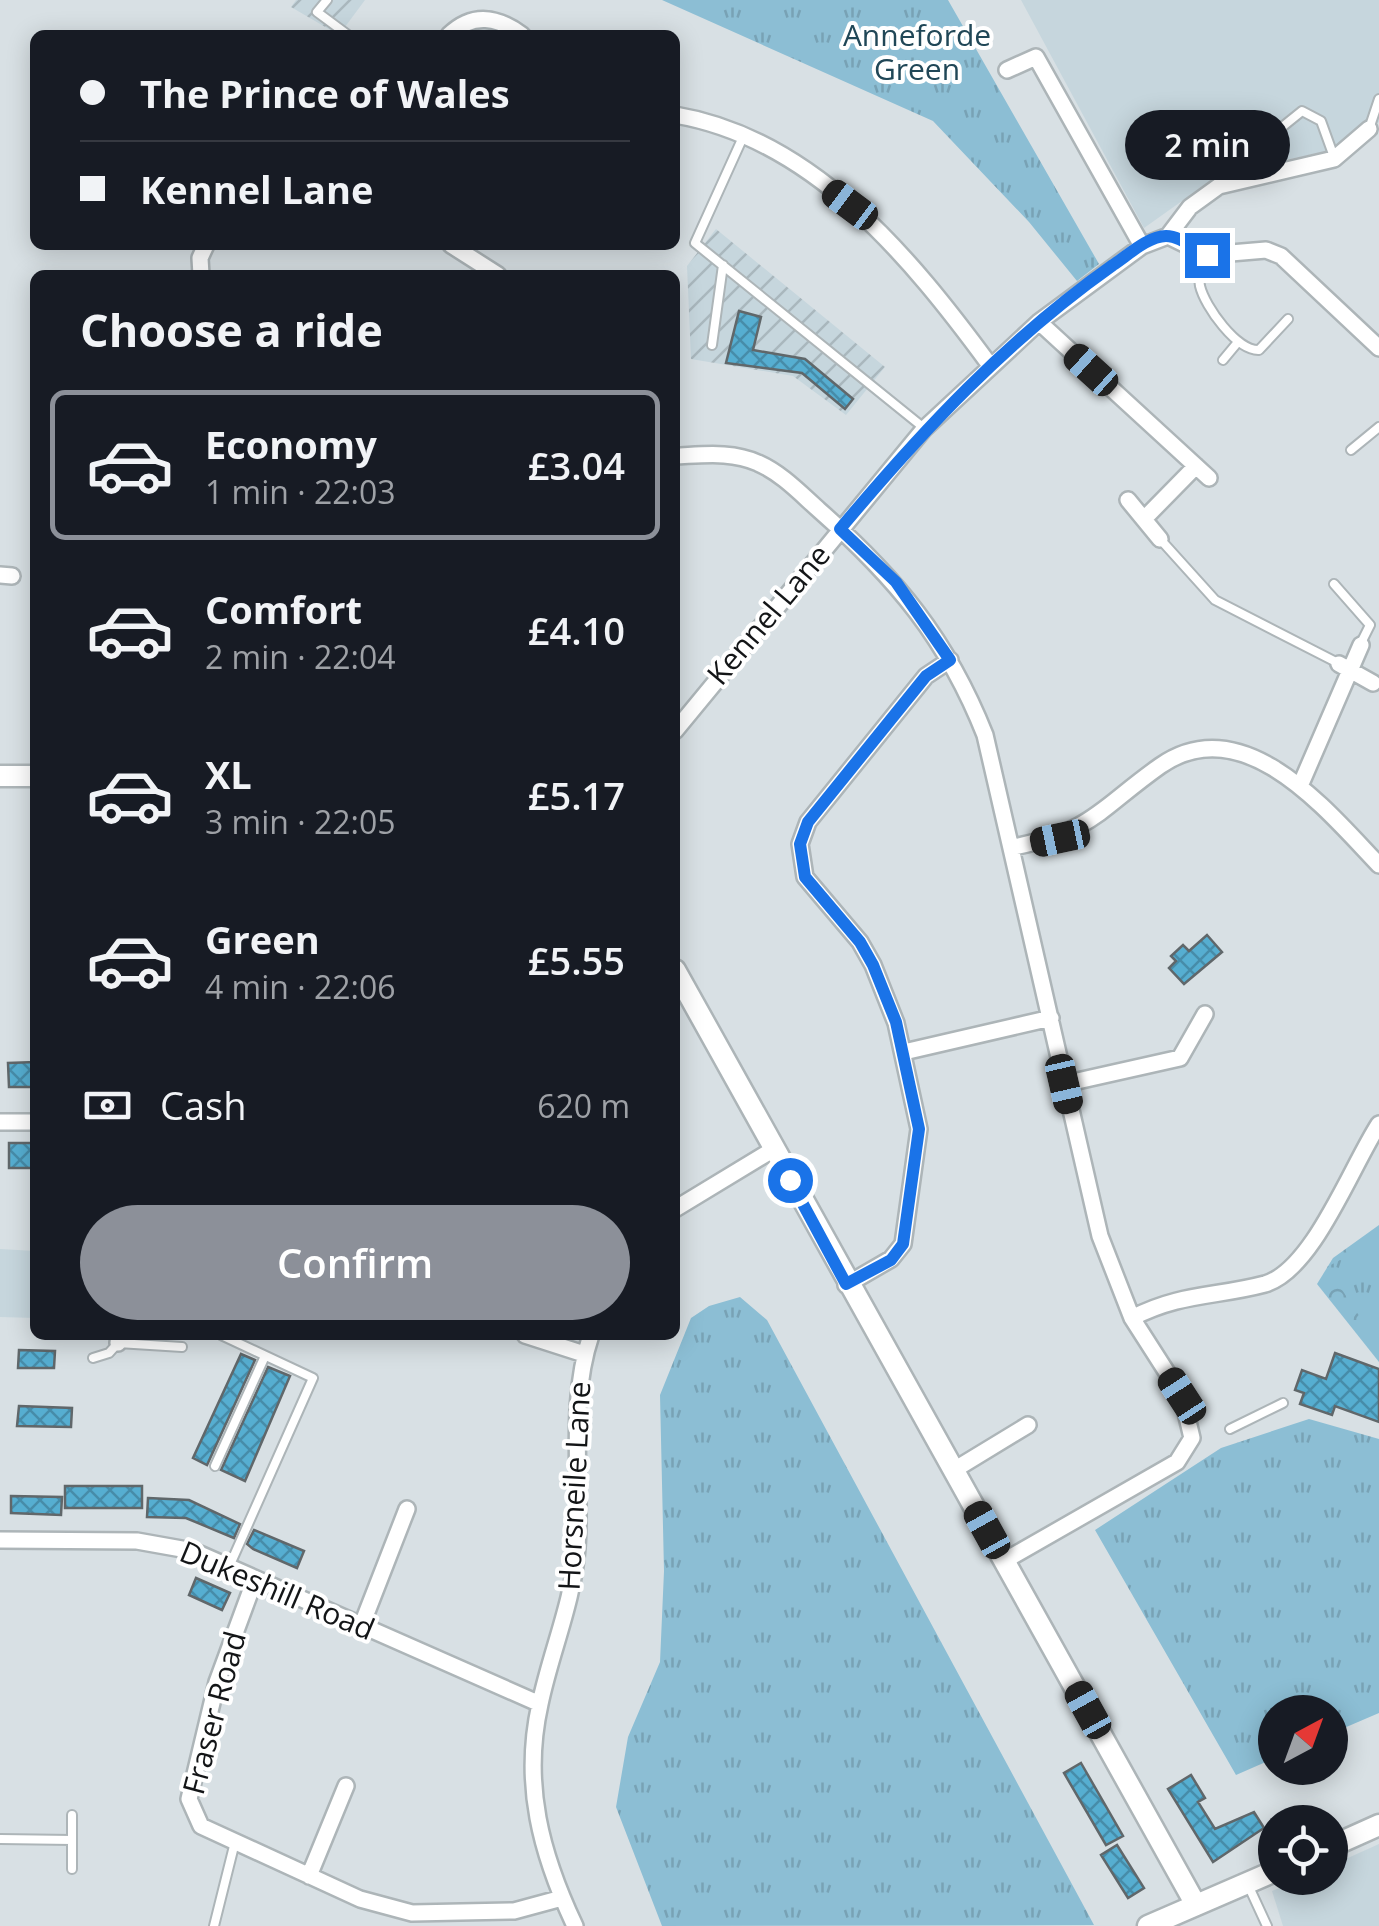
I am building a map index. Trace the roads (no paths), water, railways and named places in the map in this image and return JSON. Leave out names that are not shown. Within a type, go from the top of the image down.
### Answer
[{"type":"street","points":[[457,30],[468,22],[487,18],[515,30]]},
{"type":"street","points":[[1007,70],[1036,57],[1142,246]]},
{"type":"street","points":[[680,117],[744,137],[799,168],[875,226],[922,275],[989,364]]},
{"type":"street","points":[[1368,129],[1334,158],[1244,177],[1199,199],[1168,236],[1207,255],[1266,250],[1281,256],[1379,348]]},
{"type":"street","name":"Kennel Lane","points":[[680,724],[924,428],[1038,322],[1142,246],[1168,236]]},
{"type":"street","points":[[458,250],[487,270]]},
{"type":"street","points":[[1038,322],[1209,478]]},
{"type":"street","points":[[680,456],[719,454],[758,463],[840,529],[896,582],[950,660],[986,736],[1100,1236],[1132,1318],[1189,1412],[1192,1438],[1186,1452],[1149,1482],[1004,1561]]},
{"type":"street","points":[[1144,519],[1196,466]]},
{"type":"street","points":[[1128,500],[1160,539]]},
{"type":"street","points":[[1300,786],[1344,666],[1360,645]]},
{"type":"street","points":[[846,1284],[891,1260],[906,1234],[919,1129],[904,1052],[865,949],[810,887],[802,866],[800,844],[808,822],[926,676],[950,660]]},
{"type":"street","points":[[1344,666],[1376,684]]},
{"type":"street","points":[[680,705],[688,712]]},
{"type":"street","points":[[1014,847],[1060,838],[1084,826],[1164,763],[1196,753],[1246,755],[1300,786],[1379,865]]},
{"type":"street","points":[[0,776],[30,776]]},
{"type":"street","points":[[680,979],[846,1284],[1196,1905]]},
{"type":"street","points":[[1064,1084],[1180,1058],[1205,1014]]},
{"type":"street","points":[[904,1052],[1050,1018]]},
{"type":"street","points":[[0,1122],[30,1122]]},
{"type":"street","points":[[1132,1318],[1165,1300],[1236,1296],[1277,1279],[1299,1264],[1379,1124]]},
{"type":"street","points":[[680,1205],[774,1149]]},
{"type":"street","points":[[541,1340],[584,1354]]},
{"type":"street","name":"Horsneile Lane","points":[[575,1926],[543,1850],[534,1806],[532,1758],[540,1704],[573,1584],[584,1354],[588,1340]]},
{"type":"street","points":[[954,1470],[1028,1424]]},
{"type":"street","points":[[362,1627],[407,1509]]},
{"type":"street","name":"Dukeshill Road","points":[[0,1540],[163,1544],[229,1566],[540,1704]]},
{"type":"street","name":"Fraser Road","points":[[256,1579],[217,1682],[188,1799],[190,1812],[201,1826],[360,1899],[412,1913],[514,1911],[562,1898]]},
{"type":"street","points":[[309,1876],[346,1786]]},
{"type":"street","points":[[1348,1839],[1379,1825]]},
{"type":"street","points":[[1148,1926],[1258,1878]]},
{"type":"lane","points":[[327,0],[317,12],[341,30]]},
{"type":"lane","points":[[1368,129],[1379,99]]},
{"type":"lane","points":[[1244,177],[1271,136],[1302,111],[1321,122],[1334,158]]},
{"type":"lane","points":[[744,137],[695,242],[924,428]]},
{"type":"lane","points":[[1207,255],[1200,285],[1208,303],[1238,342],[1250,351],[1259,350],[1288,319]]},
{"type":"lane","points":[[712,345],[723,265]]},
{"type":"lane","points":[[1222,360],[1238,342]]},
{"type":"lane","points":[[1351,450],[1377,433]]},
{"type":"lane","points":[[1160,539],[1215,600],[1344,666]]},
{"type":"lane","points":[[1334,584],[1370,625],[1360,645]]},
{"type":"lane","points":[[93,1358],[109,1353],[118,1340]]},
{"type":"lane","points":[[127,1340],[182,1347]]},
{"type":"lane","points":[[229,1566],[312,1378],[231,1340]]},
{"type":"lane","points":[[215,1466],[265,1356]]},
{"type":"lane","points":[[1230,1430],[1284,1403]]},
{"type":"lane","points":[[72,1815],[72,1869]]},
{"type":"lane","points":[[0,1840],[72,1840]]},
{"type":"lane","points":[[214,1926],[235,1842]]},
{"type":"lane","points":[[1247,1883],[1268,1926]]},
{"type":"park label","name":"Anneforde Green","points":[[917,53]]}]
